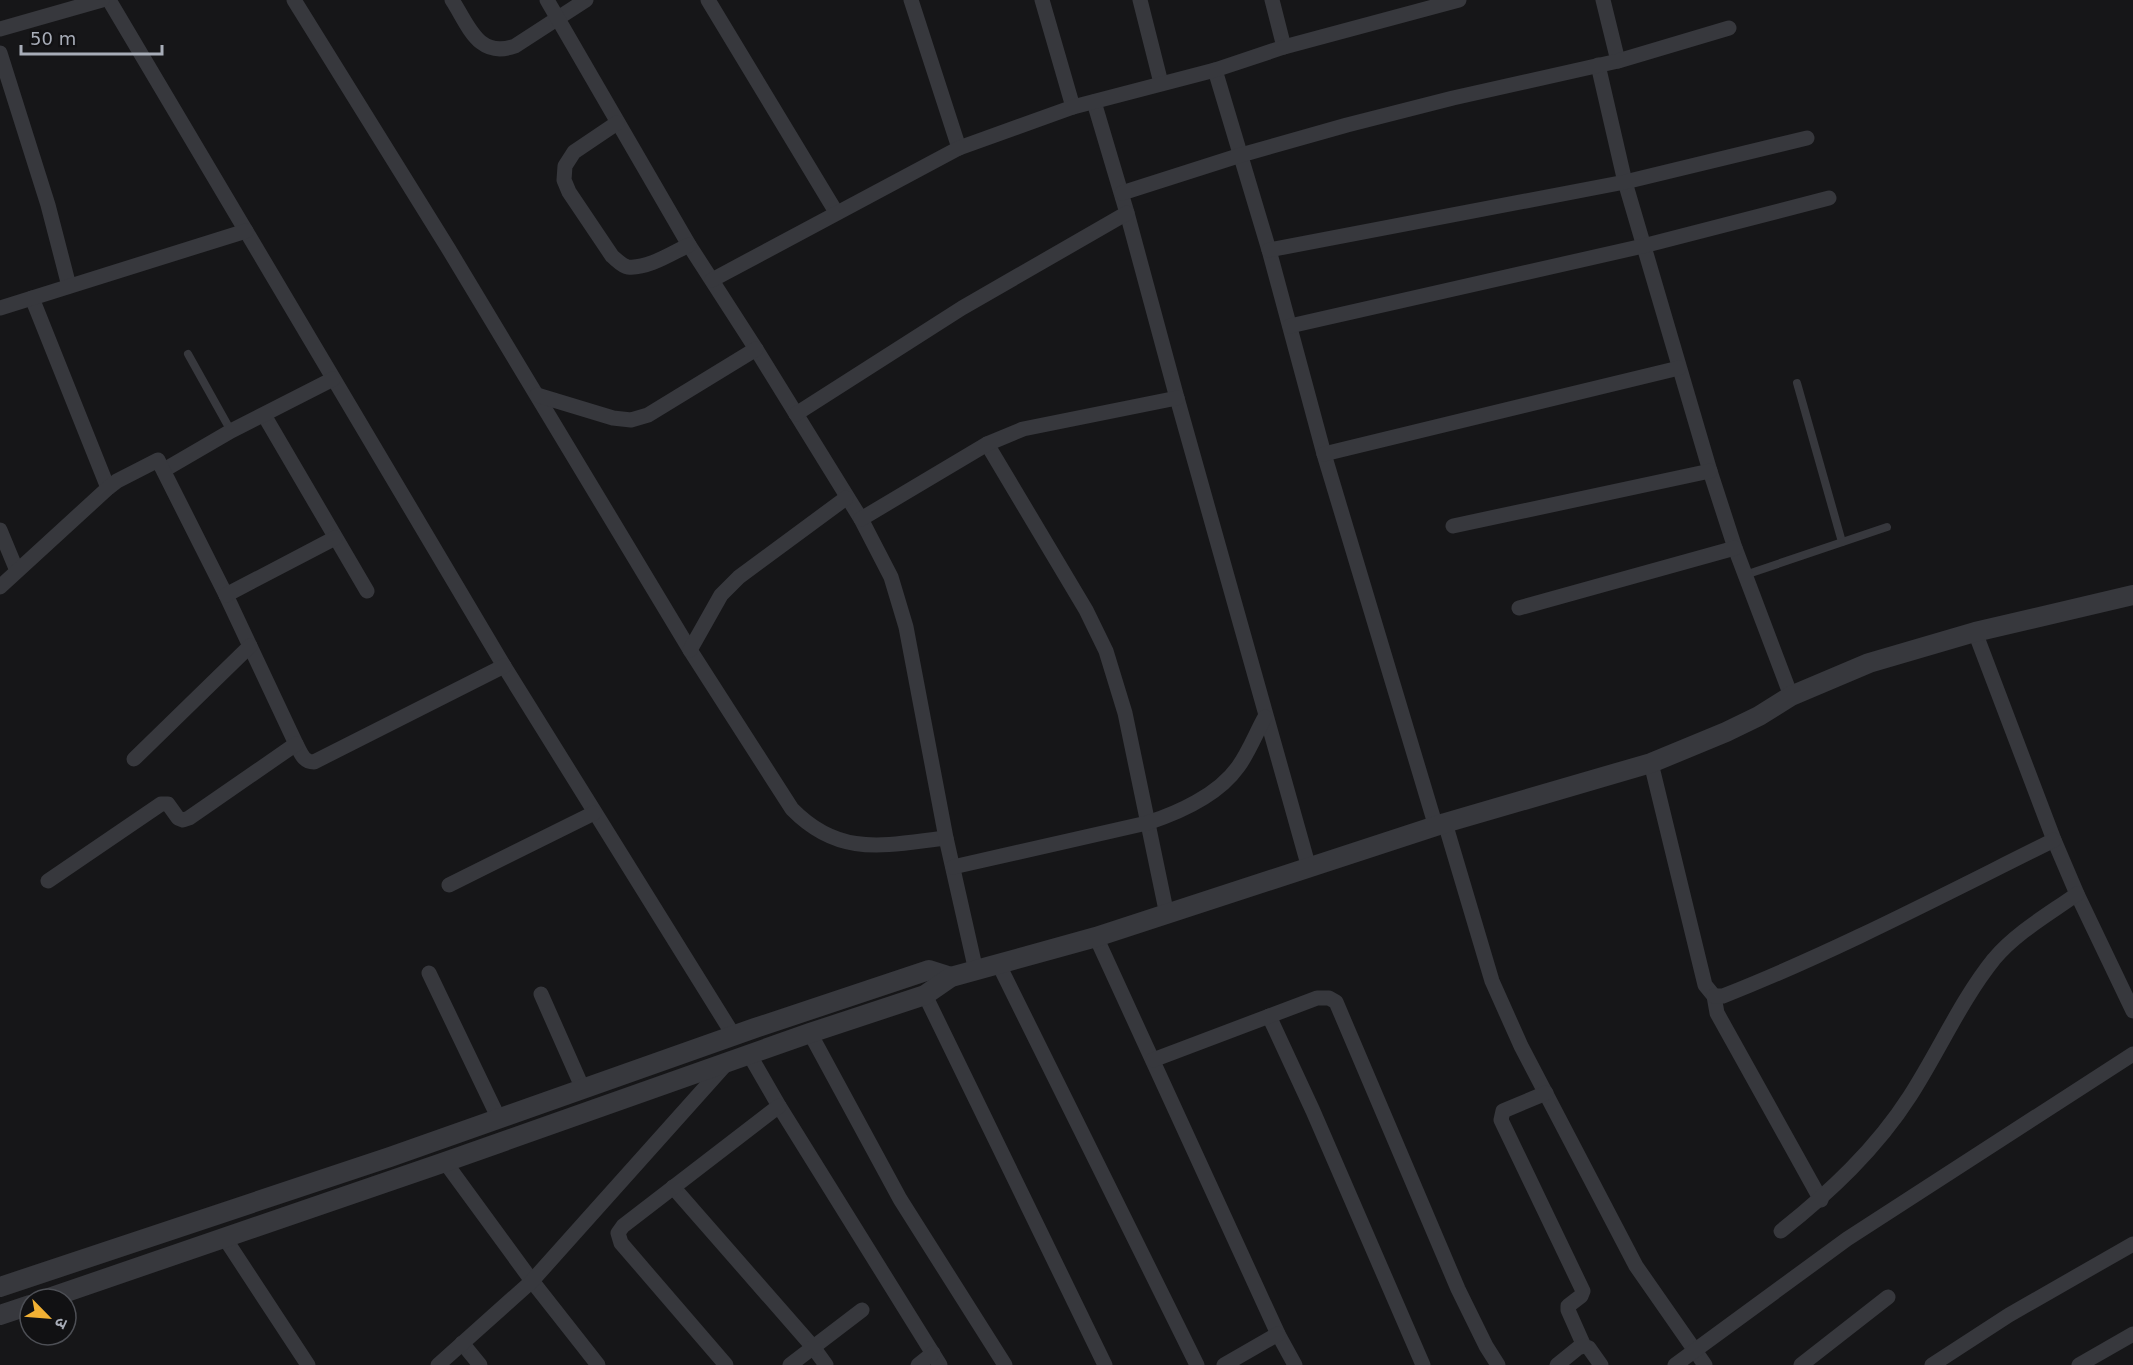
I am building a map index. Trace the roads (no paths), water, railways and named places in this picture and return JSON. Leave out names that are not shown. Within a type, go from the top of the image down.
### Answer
[{"type":"street","points":[[0,29],[102,0]]},
{"type":"street","points":[[110,0],[504,666],[734,1036]]},
{"type":"street","points":[[294,0],[537,395],[690,650],[792,809],[806,824],[824,835],[852,844],[877,846],[946,838]]},
{"type":"street","points":[[452,0],[479,42],[490,49],[503,50],[515,45],[586,0]]},
{"type":"street","points":[[547,0],[689,245],[861,519],[891,576],[899,600],[946,838],[976,971]]},
{"type":"street","points":[[708,0],[836,212]]},
{"type":"street","points":[[911,0],[959,148]]},
{"type":"street","points":[[1042,0],[1073,107]]},
{"type":"street","points":[[1140,0],[1161,83]]},
{"type":"street","points":[[1272,0],[1284,47]]},
{"type":"street","points":[[712,280],[959,148],[1073,107],[1215,70],[1417,5],[1459,0]]},
{"type":"street","points":[[1603,0],[1617,61]]},
{"type":"street","points":[[1122,193],[1241,155],[1452,98],[1617,61],[1729,28]]},
{"type":"street","points":[[0,52],[48,205],[69,286]]},
{"type":"street","points":[[1598,65],[1625,182],[1710,471],[1735,548],[1791,696]]},
{"type":"street","points":[[1215,70],[1269,250],[1324,454],[1440,825],[1492,981],[1521,1046],[1636,1266],[1705,1365]]},
{"type":"street","points":[[1094,102],[1128,213],[1265,717],[1309,868]]},
{"type":"street","points":[[617,123],[574,152],[565,166],[564,180],[569,192],[612,256],[621,264],[628,267],[646,264],[689,245]]},
{"type":"street","points":[[1269,250],[1625,182],[1807,138]]},
{"type":"street","points":[[1290,326],[1643,246],[1829,198]]},
{"type":"street","points":[[796,414],[962,308],[1128,213]]},
{"type":"street","points":[[0,308],[246,231]]},
{"type":"street","points":[[32,298],[108,488]]},
{"type":"street","points":[[537,395],[613,418],[631,420],[648,414],[756,349]]},
{"type":"street","points":[[1324,454],[1679,368]]},
{"type":"street","points":[[164,470],[231,430],[333,379]]},
{"type":"street","points":[[861,519],[987,444],[1023,429],[1177,398]]},
{"type":"street","points":[[264,415],[367,591]]},
{"type":"street","points":[[987,444],[1086,610],[1107,651],[1125,713],[1167,915]]},
{"type":"street","points":[[0,587],[108,488],[155,460],[160,462],[296,744],[303,758],[309,762],[314,762],[504,666]]},
{"type":"street","points":[[1453,526],[1710,471]]},
{"type":"street","points":[[690,650],[721,595],[739,577],[846,498]]},
{"type":"street","points":[[0,530],[17,571]]},
{"type":"street","points":[[226,595],[335,538]]},
{"type":"street","points":[[1519,608],[1735,548]]},
{"type":"street","points":[[78,1288],[925,995],[951,977],[1096,937],[1440,825],[1651,763],[1726,732],[1791,696],[1869,663],[1975,632],[2133,595]]},
{"type":"street","points":[[1975,632],[2054,840],[2133,1011]]},
{"type":"street","points":[[134,759],[250,646]]},
{"type":"street","points":[[953,867],[1147,823],[1176,813],[1210,793],[1238,768],[1265,717]]},
{"type":"street","points":[[48,881],[161,804],[168,804],[178,818],[183,820],[189,818],[296,744]]},
{"type":"street","points":[[1651,763],[1705,985],[1714,996],[1717,1013],[1821,1200]]},
{"type":"street","points":[[449,885],[594,813]]},
{"type":"street","points":[[1714,996],[1723,996],[1847,943],[2054,840]]},
{"type":"street","points":[[1781,1231],[1821,1200],[1886,1130],[1910,1096],[1970,995],[1994,960],[2012,941],[2077,894]]},
{"type":"street","points":[[1096,937],[1278,1334],[1295,1365]]},
{"type":"street","points":[[999,965],[1197,1365]]},
{"type":"street","points":[[0,1287],[379,1161],[928,970],[951,977]]},
{"type":"street","points":[[429,973],[499,1119]]},
{"type":"street","points":[[541,994],[583,1089]]},
{"type":"street","points":[[925,995],[1106,1365]]},
{"type":"street","points":[[1153,1060],[1317,998],[1329,998],[1336,1002],[1458,1289],[1498,1365]]},
{"type":"street","points":[[1269,1016],[1313,1111],[1423,1365]]},
{"type":"street","points":[[810,1033],[900,1199],[1005,1365]]},
{"type":"street","points":[[1675,1365],[1847,1239],[2133,1053]]},
{"type":"street","points":[[749,1054],[778,1106],[937,1359],[918,1365]]},
{"type":"street","points":[[438,1365],[532,1281],[727,1063]]},
{"type":"street","points":[[1545,1093],[1503,1111],[1501,1120],[1583,1290],[1581,1296],[1568,1306],[1568,1310],[1584,1346],[1589,1348],[1601,1365]]},
{"type":"street","points":[[726,1365],[621,1243],[618,1233],[623,1226],[778,1106]]},
{"type":"street","points":[[445,1162],[532,1281],[598,1365]]},
{"type":"street","points":[[673,1187],[813,1347],[826,1365]]},
{"type":"street","points":[[224,1237],[308,1365]]},
{"type":"street","points":[[1932,1365],[2008,1315],[2133,1244]]},
{"type":"street","points":[[1801,1365],[1888,1298]]},
{"type":"street","points":[[0,1316],[18,1309]]},
{"type":"street","points":[[790,1365],[862,1310]]},
{"type":"street","points":[[1224,1365],[1278,1334]]},
{"type":"street","points":[[2079,1365],[2133,1334]]},
{"type":"street","points":[[462,1343],[480,1365]]},
{"type":"street","points":[[1557,1365],[1578,1348],[1584,1346]]},
{"type":"lane","points":[[188,354],[231,430]]},
{"type":"lane","points":[[1797,383],[1842,542]]},
{"type":"lane","points":[[1745,575],[1887,527]]}]
